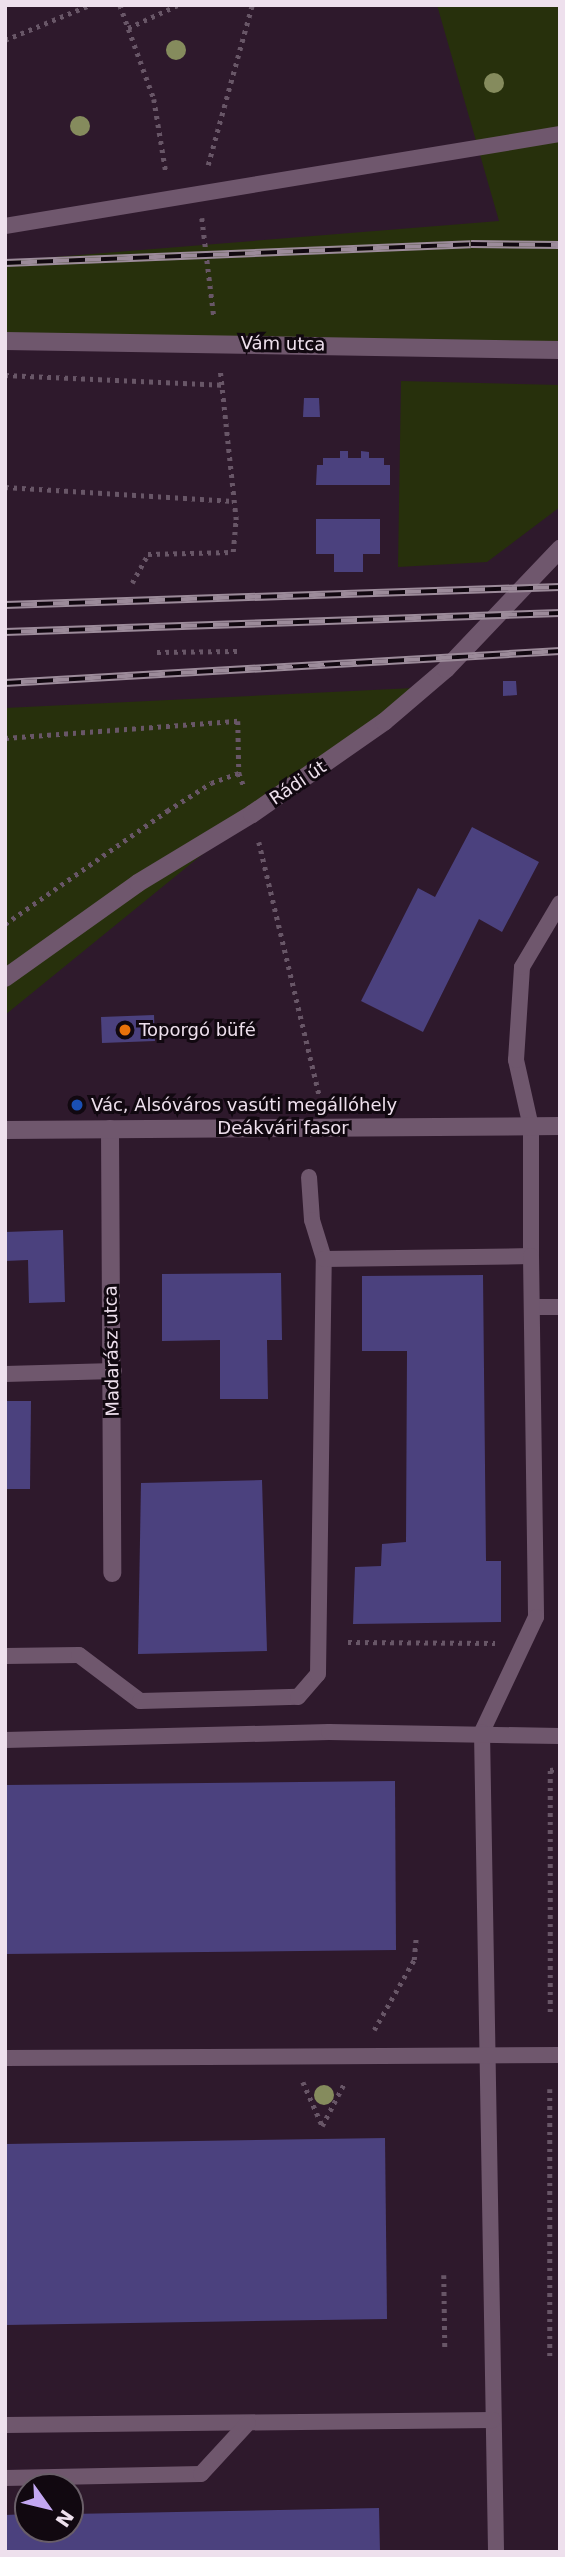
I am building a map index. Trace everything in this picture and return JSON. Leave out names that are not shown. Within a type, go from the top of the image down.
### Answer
[{"type":"street","name":"Vám utca","points":[[5,341],[216,342],[560,350]]},
{"type":"street","name":"Rádi út","points":[[5,978],[138,883],[252,814],[341,754],[417,695],[560,550]]},
{"type":"street","name":"Deákvári fasor","points":[[5,1130],[560,1126]]},
{"type":"street","name":"Madarász utca","points":[[110,1129],[114,1371],[113,1573]]},
{"type":"lane","points":[[5,226],[560,134]]},
{"type":"lane","points":[[496,2552],[482,1732],[536,1617],[531,1127],[516,1060],[522,967],[560,903]]},
{"type":"lane","points":[[5,1656],[79,1655],[140,1701],[298,1697],[318,1674],[324,1259],[312,1220],[309,1177]]},
{"type":"lane","points":[[324,1259],[531,1256]]},
{"type":"lane","points":[[533,1307],[560,1307]]},
{"type":"lane","points":[[5,1374],[114,1371]]},
{"type":"lane","points":[[5,1740],[329,1732],[482,1732],[560,1736]]},
{"type":"lane","points":[[5,2058],[560,2055]]},
{"type":"lane","points":[[5,2425],[493,2420]]},
{"type":"lane","points":[[5,2478],[201,2474],[248,2423]]},
{"type":"path","points":[[5,40],[90,5]]},
{"type":"path","points":[[120,5],[154,99],[170,199]]},
{"type":"path","points":[[128,28],[178,5]]},
{"type":"path","points":[[132,583],[148,554],[233,552],[234,501],[216,342]]},
{"type":"path","points":[[5,374],[222,385]]},
{"type":"path","points":[[5,488],[234,501]]},
{"type":"path","points":[[157,652],[237,651]]},
{"type":"path","points":[[5,738],[164,724],[238,721],[240,773],[326,1128]]},
{"type":"path","points":[[5,925],[167,811],[212,783],[240,773]]},
{"type":"path","points":[[348,1642],[499,1643]]},
{"type":"path","points":[[550,2012],[550,1770],[560,1769]]},
{"type":"path","points":[[361,2030],[374,2030],[414,1960],[416,1935]]},
{"type":"path","points":[[301,2077],[322,2126],[348,2077]]},
{"type":"path","points":[[550,2089],[550,2356]]},
{"type":"path","points":[[444,2275],[445,2351]]},
{"type":"green space","points":[[437,5],[560,5],[560,347],[5,344],[5,261],[499,221]]},
{"type":"green space","points":[[401,381],[560,385],[560,507],[487,562],[398,567]]},
{"type":"green space","points":[[414,688],[252,814],[5,1015],[5,708]]},
{"type":"building","points":[[304,398],[319,398],[320,417],[303,417]]},
{"type":"building","points":[[340,451],[348,451],[348,458],[361,458],[361,451],[369,452],[369,458],[384,458],[384,465],[390,465],[390,485],[316,485],[317,465],[323,465],[323,458],[340,458]]},
{"type":"building","points":[[316,519],[380,519],[380,554],[363,554],[363,572],[334,572],[334,554],[316,554]]},
{"type":"building","points":[[503,681],[516,681],[517,695],[503,696]]},
{"type":"building","points":[[472,827],[539,862],[502,932],[479,919],[423,1032],[361,1001],[418,888],[435,897]]},
{"type":"building","points":[[154,1015],[155,1041],[102,1043],[101,1017]]},
{"type":"building","points":[[63,1230],[65,1302],[29,1303],[28,1260],[5,1261],[5,1232]]},
{"type":"building","points":[[281,1273],[282,1340],[267,1340],[268,1399],[220,1399],[220,1340],[162,1341],[162,1274]]},
{"type":"building","points":[[483,1275],[486,1561],[501,1561],[501,1622],[353,1624],[355,1567],[381,1566],[382,1544],[406,1542],[407,1351],[362,1351],[362,1276]]},
{"type":"building","points":[[5,1401],[31,1401],[30,1489],[5,1489]]},
{"type":"building","points":[[262,1480],[267,1651],[138,1654],[141,1483]]},
{"type":"building","points":[[395,1781],[396,1950],[5,1954],[5,1785]]},
{"type":"building","points":[[385,2138],[387,2319],[5,2325],[5,2144]]},
{"type":"building","points":[[379,2508],[380,2552],[5,2552],[5,2515],[14,2515],[14,2543],[84,2543],[84,2514]]},
{"type":"railway","points":[[5,263],[471,244],[560,245]]},
{"type":"railway","points":[[5,605],[560,587]]},
{"type":"railway","points":[[5,632],[560,613]]},
{"type":"railway","points":[[5,683],[560,651]]},
{"type":"place","name":"Toporgó büfé","points":[[125,1030]]},
{"type":"place","name":"Vác, Alsóváros vasúti megállóhely","points":[[77,1105]]}]
